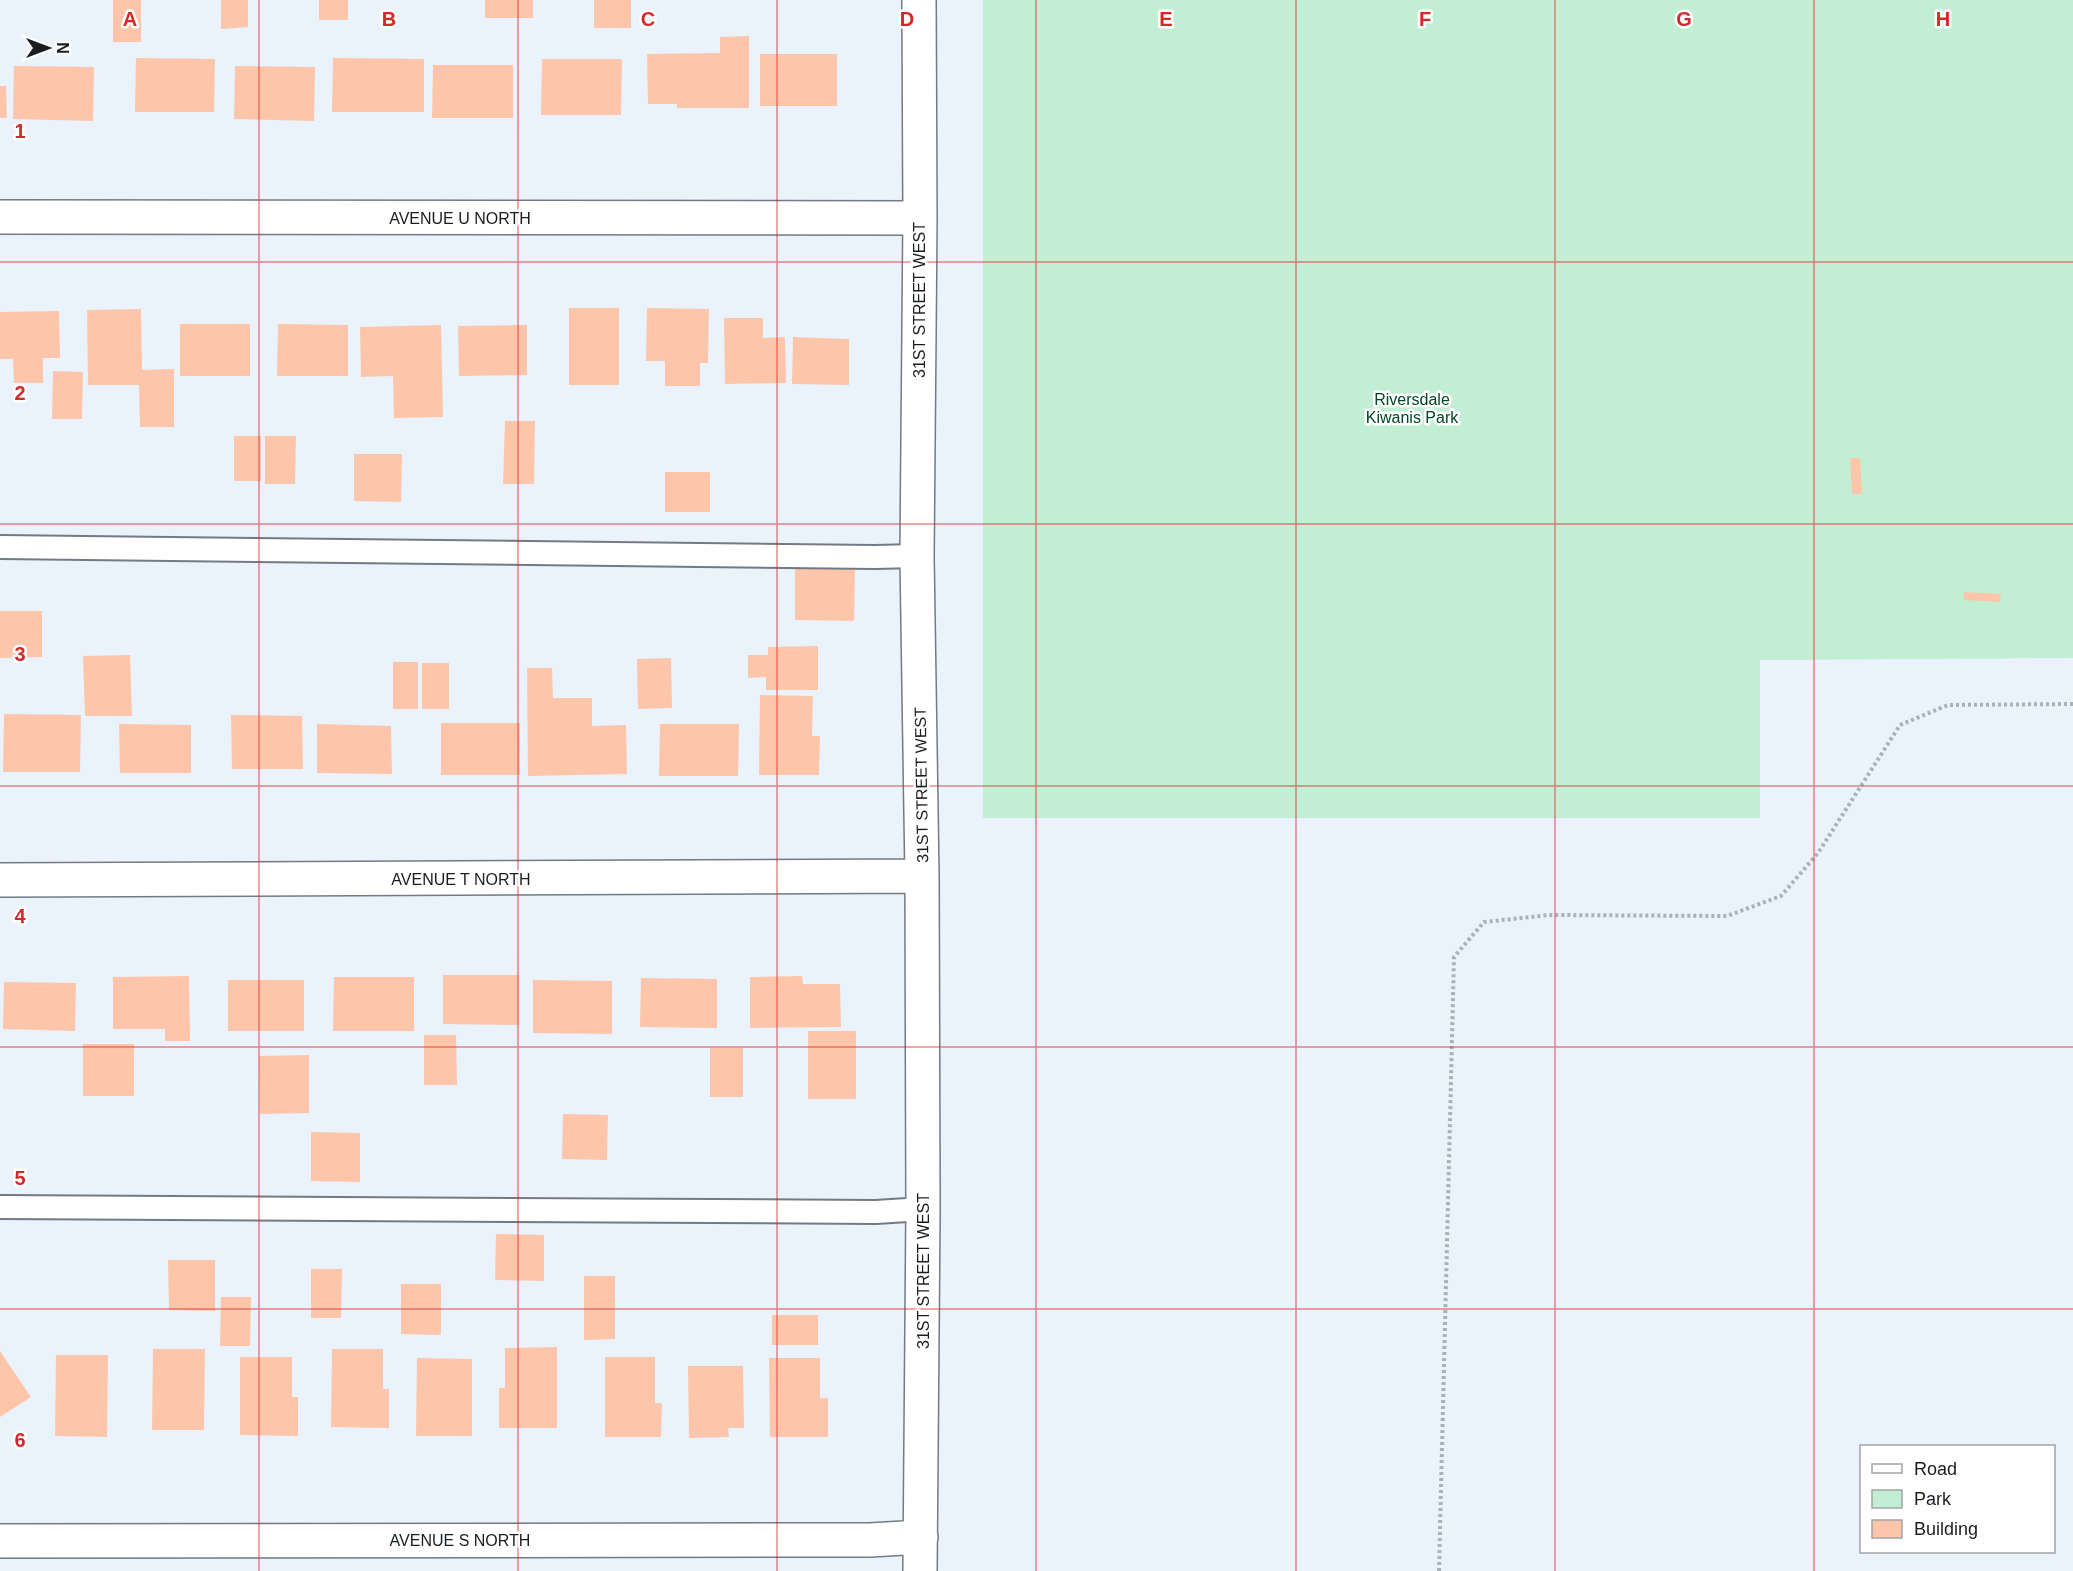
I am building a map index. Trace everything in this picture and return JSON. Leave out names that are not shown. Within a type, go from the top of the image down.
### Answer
[{"type":"street","name":"31ST STREET WEST","points":[[919,0],[917,556],[922,876],[923,1209],[920,1571]]},
{"type":"street","name":"AVENUE U NORTH","points":[[0,217],[920,218]]},
{"type":"street","name":"AVENUE T NORTH","points":[[0,880],[922,876]]},
{"type":"street","name":"AVENUE S NORTH","points":[[0,1541],[870,1540],[921,1537]]},
{"type":"lane","points":[[0,547],[917,556]]},
{"type":"lane","points":[[0,1206],[876,1212],[923,1209]]},
{"type":"path","points":[[1439,1571],[1454,957],[1484,922],[1549,915],[1726,916],[1781,896],[1818,853],[1900,725],[1948,705],[2073,704]]},
{"type":"green space","name":"Riversdale Kiwanis Park","points":[[983,0],[2073,0],[2073,658],[1760,660],[1760,818],[983,818]]},
{"type":"building","points":[[113,0],[141,0],[141,42],[113,42]]},
{"type":"building","points":[[221,0],[248,0],[248,27],[221,29]]},
{"type":"building","points":[[319,0],[348,0],[348,20],[319,20]]},
{"type":"building","points":[[485,0],[533,0],[533,18],[485,18]]},
{"type":"building","points":[[594,0],[631,0],[631,28],[594,28]]},
{"type":"building","points":[[749,36],[749,108],[677,108],[677,104],[648,104],[647,54],[720,53],[720,37]]},
{"type":"building","points":[[760,54],[837,54],[837,106],[760,106]]},
{"type":"building","points":[[136,58],[215,59],[214,112],[135,112]]},
{"type":"building","points":[[333,58],[424,59],[424,112],[332,112]]},
{"type":"building","points":[[542,59],[622,59],[621,115],[541,115]]},
{"type":"building","points":[[433,65],[513,65],[513,118],[432,118]]},
{"type":"building","points":[[14,66],[94,67],[93,121],[13,119]]},
{"type":"building","points":[[235,66],[315,67],[314,121],[234,119]]},
{"type":"building","points":[[0,86],[6,86],[7,118],[0,118]]},
{"type":"building","points":[[569,308],[619,308],[619,385],[569,385]]},
{"type":"building","points":[[647,308],[709,309],[708,363],[700,363],[700,386],[665,386],[665,361],[646,361]]},
{"type":"building","points":[[141,309],[142,370],[174,369],[174,427],[140,427],[139,385],[88,385],[87,310]]},
{"type":"building","points":[[59,311],[60,358],[43,358],[43,383],[14,383],[13,359],[0,359],[0,312]]},
{"type":"building","points":[[724,318],[763,318],[763,338],[785,337],[786,383],[725,384]]},
{"type":"building","points":[[180,324],[250,324],[250,376],[180,376]]},
{"type":"building","points":[[278,324],[348,325],[348,376],[277,376]]},
{"type":"building","points":[[441,325],[443,417],[394,418],[393,376],[361,377],[360,327]]},
{"type":"building","points":[[527,325],[527,375],[459,376],[458,326]]},
{"type":"building","points":[[793,337],[849,339],[849,385],[792,384]]},
{"type":"building","points":[[53,371],[83,372],[82,419],[52,419]]},
{"type":"building","points":[[505,421],[535,421],[534,484],[503,484]]},
{"type":"building","points":[[234,436],[261,436],[261,481],[234,481]]},
{"type":"building","points":[[265,436],[296,436],[295,484],[265,484]]},
{"type":"building","points":[[354,454],[402,454],[401,502],[354,501]]},
{"type":"building","points":[[1850,458],[1860,458],[1862,494],[1852,494]]},
{"type":"building","points":[[665,472],[710,472],[710,512],[665,512]]},
{"type":"building","points":[[795,568],[855,569],[854,621],[795,620]]},
{"type":"building","points":[[1964,592],[2001,594],[2000,602],[1964,600]]},
{"type":"building","points":[[0,611],[42,611],[42,657],[0,658]]},
{"type":"building","points":[[818,646],[818,690],[766,690],[766,677],[748,678],[748,655],[768,655],[768,647]]},
{"type":"building","points":[[130,655],[132,716],[85,716],[83,656]]},
{"type":"building","points":[[671,658],[672,708],[638,709],[637,659]]},
{"type":"building","points":[[393,662],[418,662],[418,709],[393,709]]},
{"type":"building","points":[[422,663],[449,663],[449,709],[422,709]]},
{"type":"building","points":[[527,668],[552,668],[553,698],[592,698],[592,726],[626,725],[627,774],[528,776]]},
{"type":"building","points":[[760,695],[813,696],[812,736],[820,736],[819,775],[759,775]]},
{"type":"building","points":[[4,714],[81,715],[80,772],[3,772]]},
{"type":"building","points":[[231,715],[302,716],[303,769],[232,769]]},
{"type":"building","points":[[441,723],[520,723],[520,775],[441,775]]},
{"type":"building","points":[[119,724],[191,725],[191,773],[120,773]]},
{"type":"building","points":[[317,724],[391,726],[392,774],[317,773]]},
{"type":"building","points":[[660,724],[739,724],[738,776],[659,776]]},
{"type":"building","points":[[443,975],[519,975],[519,1025],[443,1024]]},
{"type":"building","points":[[189,976],[190,1041],[165,1041],[165,1029],[113,1029],[113,977]]},
{"type":"building","points":[[802,976],[803,984],[840,984],[841,1027],[750,1028],[750,977]]},
{"type":"building","points":[[334,977],[414,977],[414,1031],[333,1031]]},
{"type":"building","points":[[641,978],[717,979],[717,1028],[640,1027]]},
{"type":"building","points":[[228,980],[304,980],[304,1031],[228,1031]]},
{"type":"building","points":[[533,980],[612,981],[612,1034],[533,1033]]},
{"type":"building","points":[[4,982],[76,983],[75,1031],[3,1029]]},
{"type":"building","points":[[808,1031],[856,1031],[856,1099],[808,1099]]},
{"type":"building","points":[[424,1035],[456,1035],[457,1085],[424,1085]]},
{"type":"building","points":[[83,1044],[134,1044],[134,1096],[83,1096]]},
{"type":"building","points":[[710,1048],[743,1048],[743,1097],[710,1097]]},
{"type":"building","points":[[309,1055],[309,1113],[260,1114],[259,1056]]},
{"type":"building","points":[[563,1114],[608,1115],[607,1160],[562,1159]]},
{"type":"building","points":[[311,1132],[360,1133],[360,1182],[311,1181]]},
{"type":"building","points":[[496,1234],[544,1235],[544,1281],[495,1280]]},
{"type":"building","points":[[168,1260],[215,1260],[215,1311],[169,1310]]},
{"type":"building","points":[[311,1269],[342,1269],[341,1318],[311,1318]]},
{"type":"building","points":[[584,1276],[615,1276],[615,1339],[584,1340]]},
{"type":"building","points":[[401,1284],[441,1284],[441,1335],[401,1334]]},
{"type":"building","points":[[221,1297],[251,1297],[250,1346],[220,1346]]},
{"type":"building","points":[[772,1315],[818,1315],[818,1345],[772,1345]]},
{"type":"building","points":[[557,1347],[557,1428],[499,1428],[499,1388],[505,1388],[505,1348]]},
{"type":"building","points":[[153,1349],[205,1349],[204,1430],[152,1430]]},
{"type":"building","points":[[332,1349],[383,1349],[383,1389],[389,1389],[389,1428],[331,1427]]},
{"type":"building","points":[[0,1351],[31,1397],[0,1417]]},
{"type":"building","points":[[56,1355],[108,1355],[107,1437],[55,1436]]},
{"type":"building","points":[[240,1357],[292,1357],[292,1397],[298,1397],[298,1436],[240,1435]]},
{"type":"building","points":[[605,1357],[655,1357],[655,1403],[662,1403],[661,1437],[605,1437]]},
{"type":"building","points":[[417,1358],[472,1359],[472,1436],[416,1436]]},
{"type":"building","points":[[769,1358],[820,1358],[820,1398],[828,1398],[828,1437],[770,1437]]},
{"type":"building","points":[[688,1366],[743,1366],[744,1428],[728,1428],[729,1437],[689,1438]]}]
